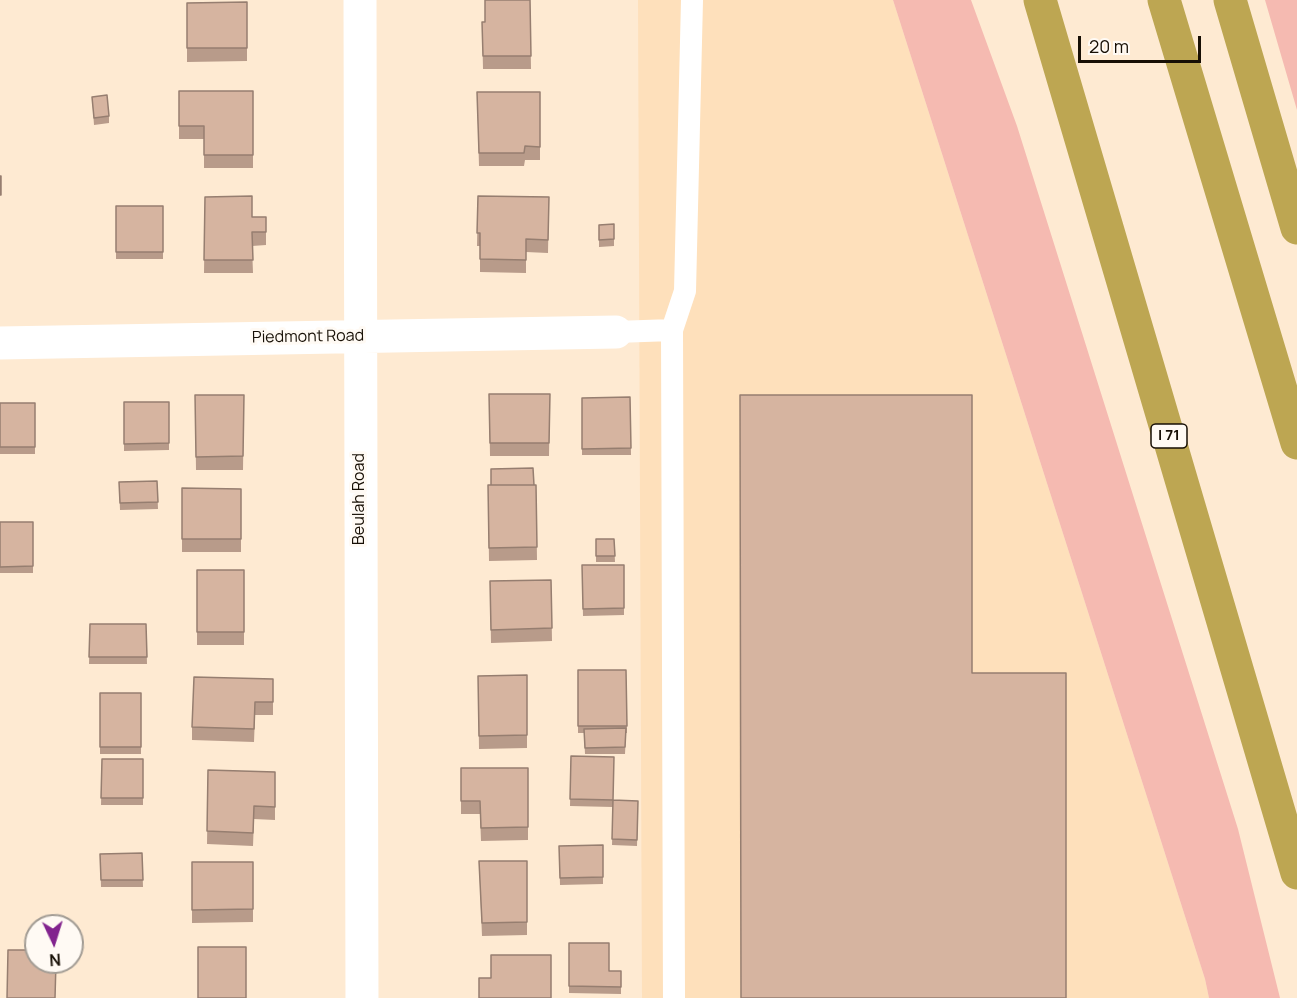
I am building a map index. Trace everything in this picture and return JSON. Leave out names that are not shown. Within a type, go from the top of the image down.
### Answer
[{"type":"highway","name":"I 71","points":[[1040,0],[1297,873]]},
{"type":"highway","points":[[1164,0],[1297,443]]},
{"type":"highway","points":[[1230,0],[1297,228]]},
{"type":"street","name":"Beulah Road","points":[[360,0],[362,998]]},
{"type":"street","name":"Piedmont Road","points":[[0,342],[616,332]]},
{"type":"lane","points":[[674,998],[672,330],[685,291],[692,0]]},
{"type":"lane","points":[[616,332],[672,330]]},
{"type":"shaded area","points":[[638,0],[893,0],[1205,979],[1209,998],[642,998]]},
{"type":"shaded area","points":[[893,0],[971,0],[1017,126],[1238,829],[1280,998],[1209,998],[1205,979]]},
{"type":"shaded area","points":[[1265,0],[1297,0],[1297,110]]},
{"type":"building","points":[[485,0],[530,0],[531,56],[483,56],[482,22],[485,22]]},
{"type":"building","points":[[247,2],[247,48],[187,48],[187,3]]},
{"type":"building","points":[[179,91],[253,91],[253,155],[204,155],[204,126],[179,126]]},
{"type":"building","points":[[477,92],[540,92],[540,147],[525,146],[524,153],[479,153]]},
{"type":"building","points":[[107,95],[109,116],[94,118],[92,97]]},
{"type":"building","points":[[252,196],[252,217],[266,217],[266,232],[252,232],[253,260],[204,260],[205,197]]},
{"type":"building","points":[[478,196],[549,197],[548,240],[526,239],[526,260],[480,259],[480,233],[477,233]]},
{"type":"building","points":[[116,206],[163,206],[163,252],[116,252]]},
{"type":"building","points":[[614,224],[614,239],[599,240],[599,225]]},
{"type":"building","points":[[489,394],[550,394],[549,443],[490,443]]},
{"type":"building","points":[[195,395],[244,395],[243,456],[196,457]]},
{"type":"building","points":[[740,395],[972,395],[972,673],[1066,673],[1066,998],[741,998]]},
{"type":"building","points":[[630,397],[631,448],[582,449],[582,398]]},
{"type":"building","points":[[124,402],[169,402],[169,443],[124,444]]},
{"type":"building","points":[[0,403],[35,403],[35,447],[0,447]]},
{"type":"building","points":[[533,468],[534,485],[491,485],[491,469]]},
{"type":"building","points":[[157,481],[158,502],[120,503],[119,482]]},
{"type":"building","points":[[488,485],[536,485],[537,547],[489,548]]},
{"type":"building","points":[[182,488],[241,489],[241,539],[182,539]]},
{"type":"building","points":[[0,522],[33,522],[33,566],[0,567]]},
{"type":"building","points":[[596,539],[614,539],[615,556],[596,556]]},
{"type":"building","points":[[582,565],[624,565],[624,608],[583,609]]},
{"type":"building","points":[[197,570],[244,570],[244,632],[197,632]]},
{"type":"building","points":[[551,580],[552,628],[491,630],[490,581]]},
{"type":"building","points":[[90,624],[146,624],[147,657],[89,657]]},
{"type":"building","points":[[578,670],[626,670],[627,726],[578,726]]},
{"type":"building","points":[[527,675],[527,735],[479,736],[478,676]]},
{"type":"building","points":[[194,677],[273,679],[273,702],[255,702],[254,729],[192,727]]},
{"type":"building","points":[[100,693],[141,693],[141,747],[100,747]]},
{"type":"building","points":[[626,728],[625,747],[585,748],[584,729]]},
{"type":"building","points":[[571,756],[614,757],[613,800],[570,799]]},
{"type":"building","points":[[102,759],[143,759],[143,798],[101,798]]},
{"type":"building","points":[[461,768],[528,768],[528,827],[481,828],[480,801],[461,801]]},
{"type":"building","points":[[208,770],[275,772],[275,807],[254,806],[253,833],[207,831]]},
{"type":"building","points":[[613,800],[638,801],[637,840],[612,839]]},
{"type":"building","points":[[603,845],[603,877],[560,878],[559,846]]},
{"type":"building","points":[[142,853],[143,880],[101,880],[100,854]]},
{"type":"building","points":[[479,861],[527,861],[527,922],[482,923]]},
{"type":"building","points":[[192,862],[253,862],[253,909],[192,910]]},
{"type":"building","points":[[569,943],[609,943],[609,971],[621,971],[621,987],[569,986]]},
{"type":"building","points":[[198,947],[246,947],[246,998],[198,998]]},
{"type":"building","points":[[8,950],[24,950],[24,974],[56,974],[55,998],[7,998]]},
{"type":"building","points":[[491,955],[551,955],[551,998],[479,998],[479,978],[491,978]]}]
